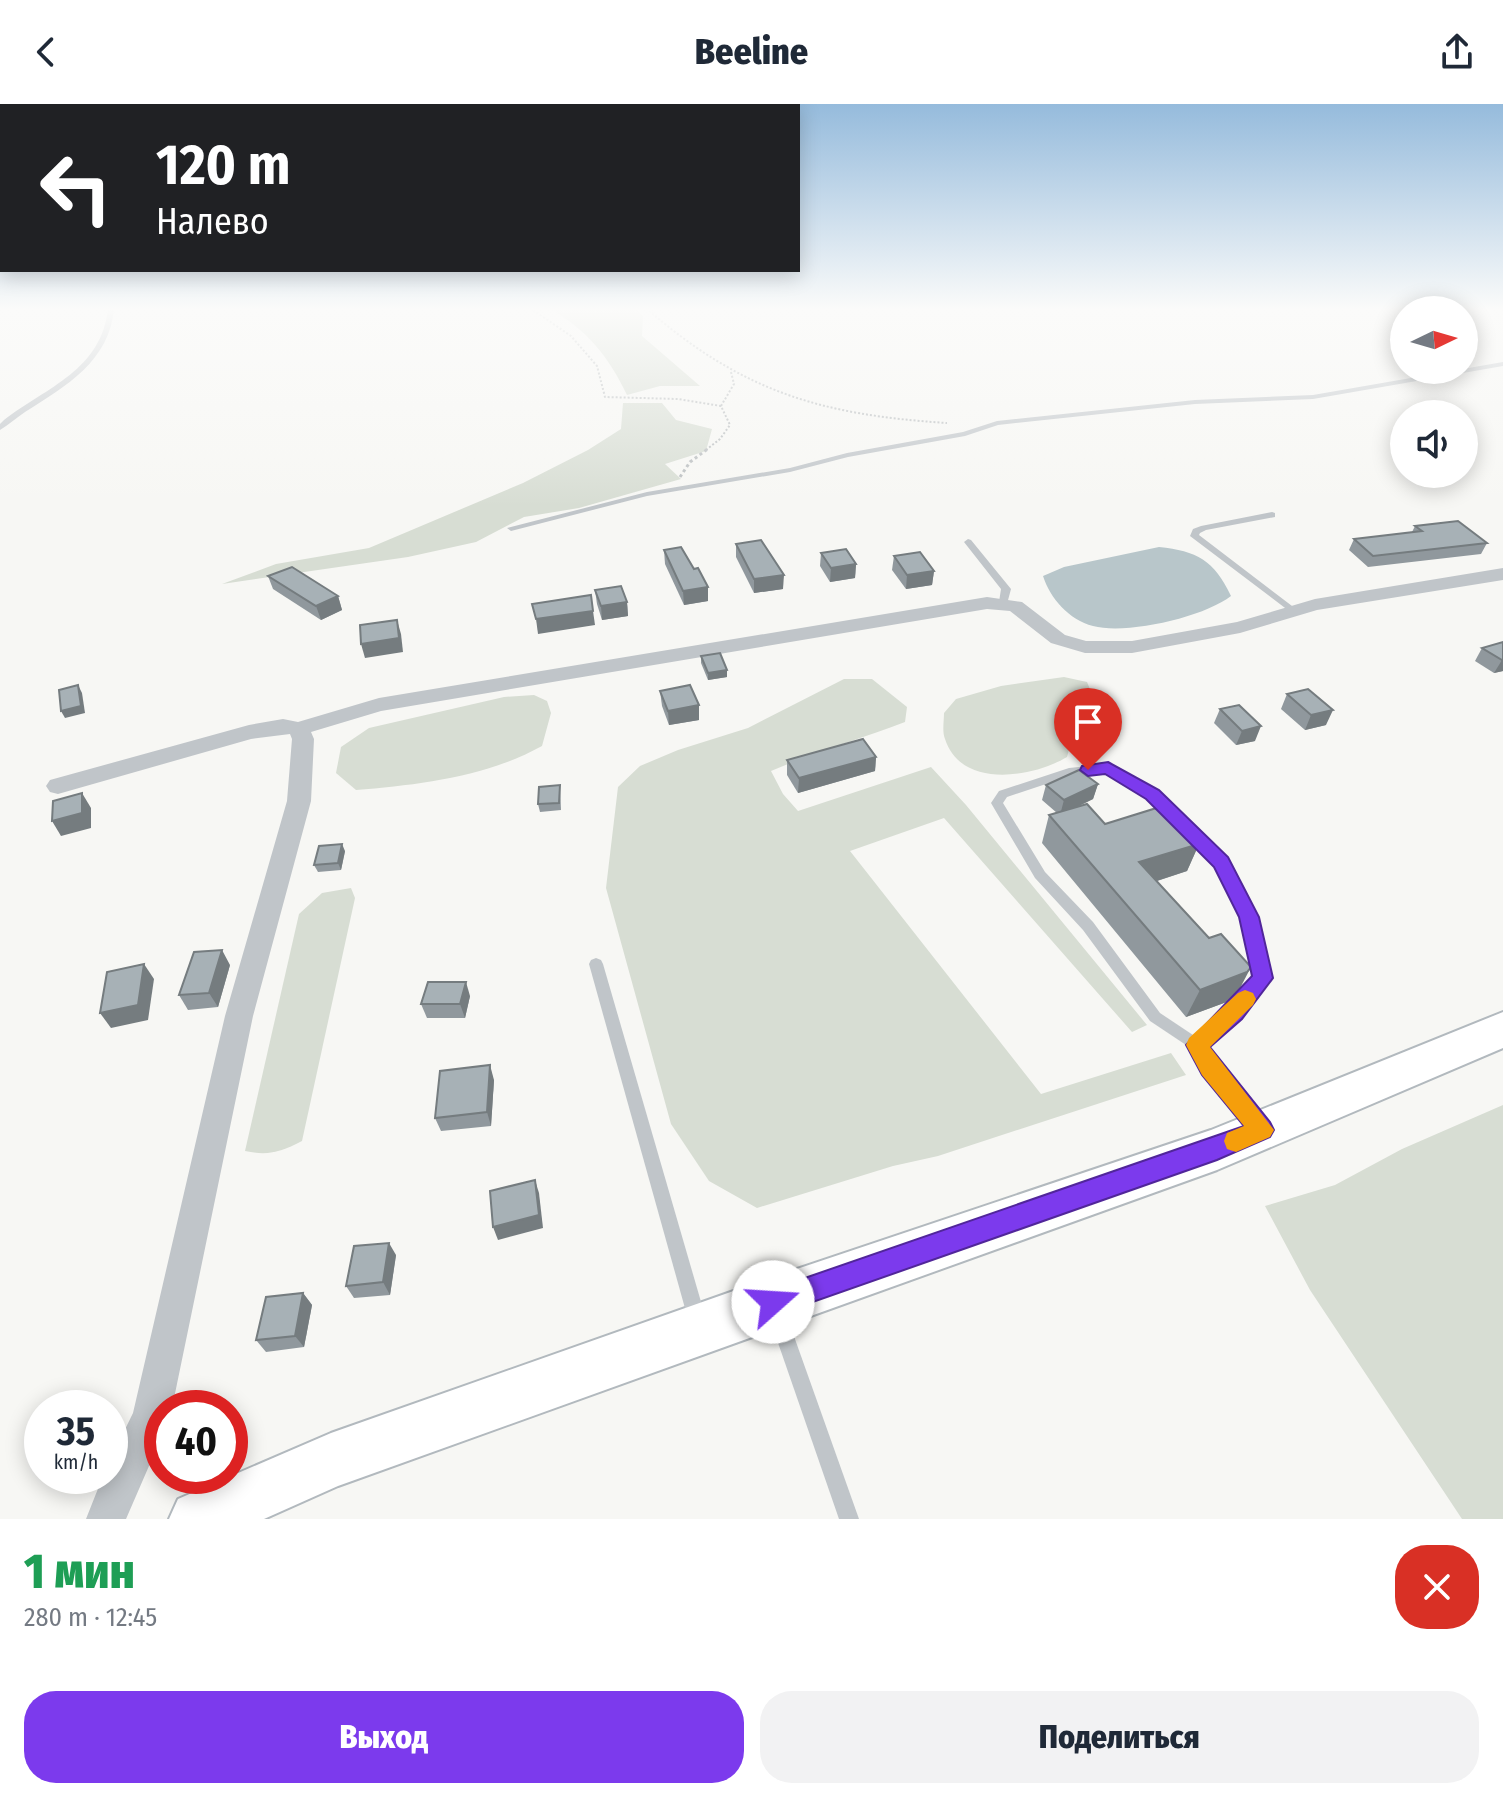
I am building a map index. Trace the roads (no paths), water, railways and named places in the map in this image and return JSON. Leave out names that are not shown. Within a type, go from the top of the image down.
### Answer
[{"type":"street","points":[[58,786],[249,732],[283,726],[298,729],[379,705],[1004,602],[1015,606],[1058,639],[1085,647],[1132,647],[1240,627],[1293,611],[1503,574]]},
{"type":"street","points":[[106,1519],[151,1417],[162,1372],[239,1016],[299,801],[303,739],[298,729]]},
{"type":"street","points":[[198,1519],[331,1461],[773,1302],[1217,1149],[1503,1029]]},
{"type":"lane","points":[[0,428],[71,374]]},
{"type":"lane","points":[[511,528],[677,488],[775,473],[847,455],[965,434],[997,423],[1195,402],[1313,397],[1445,374]]},
{"type":"lane","points":[[1272,515],[1204,528],[1196,531],[1194,536],[1293,611]]},
{"type":"lane","points":[[968,542],[1006,589],[1004,602]]},
{"type":"lane","points":[[1197,1045],[1234,1012],[1263,978],[1249,917],[1221,862],[1153,794],[1108,768],[1069,772],[1003,794],[997,803],[1040,875],[1088,926],[1155,1017],[1197,1045],[1210,1068],[1262,1130]]},
{"type":"lane","points":[[596,964],[699,1329]]},
{"type":"lane","points":[[773,1302],[849,1519]]}]
